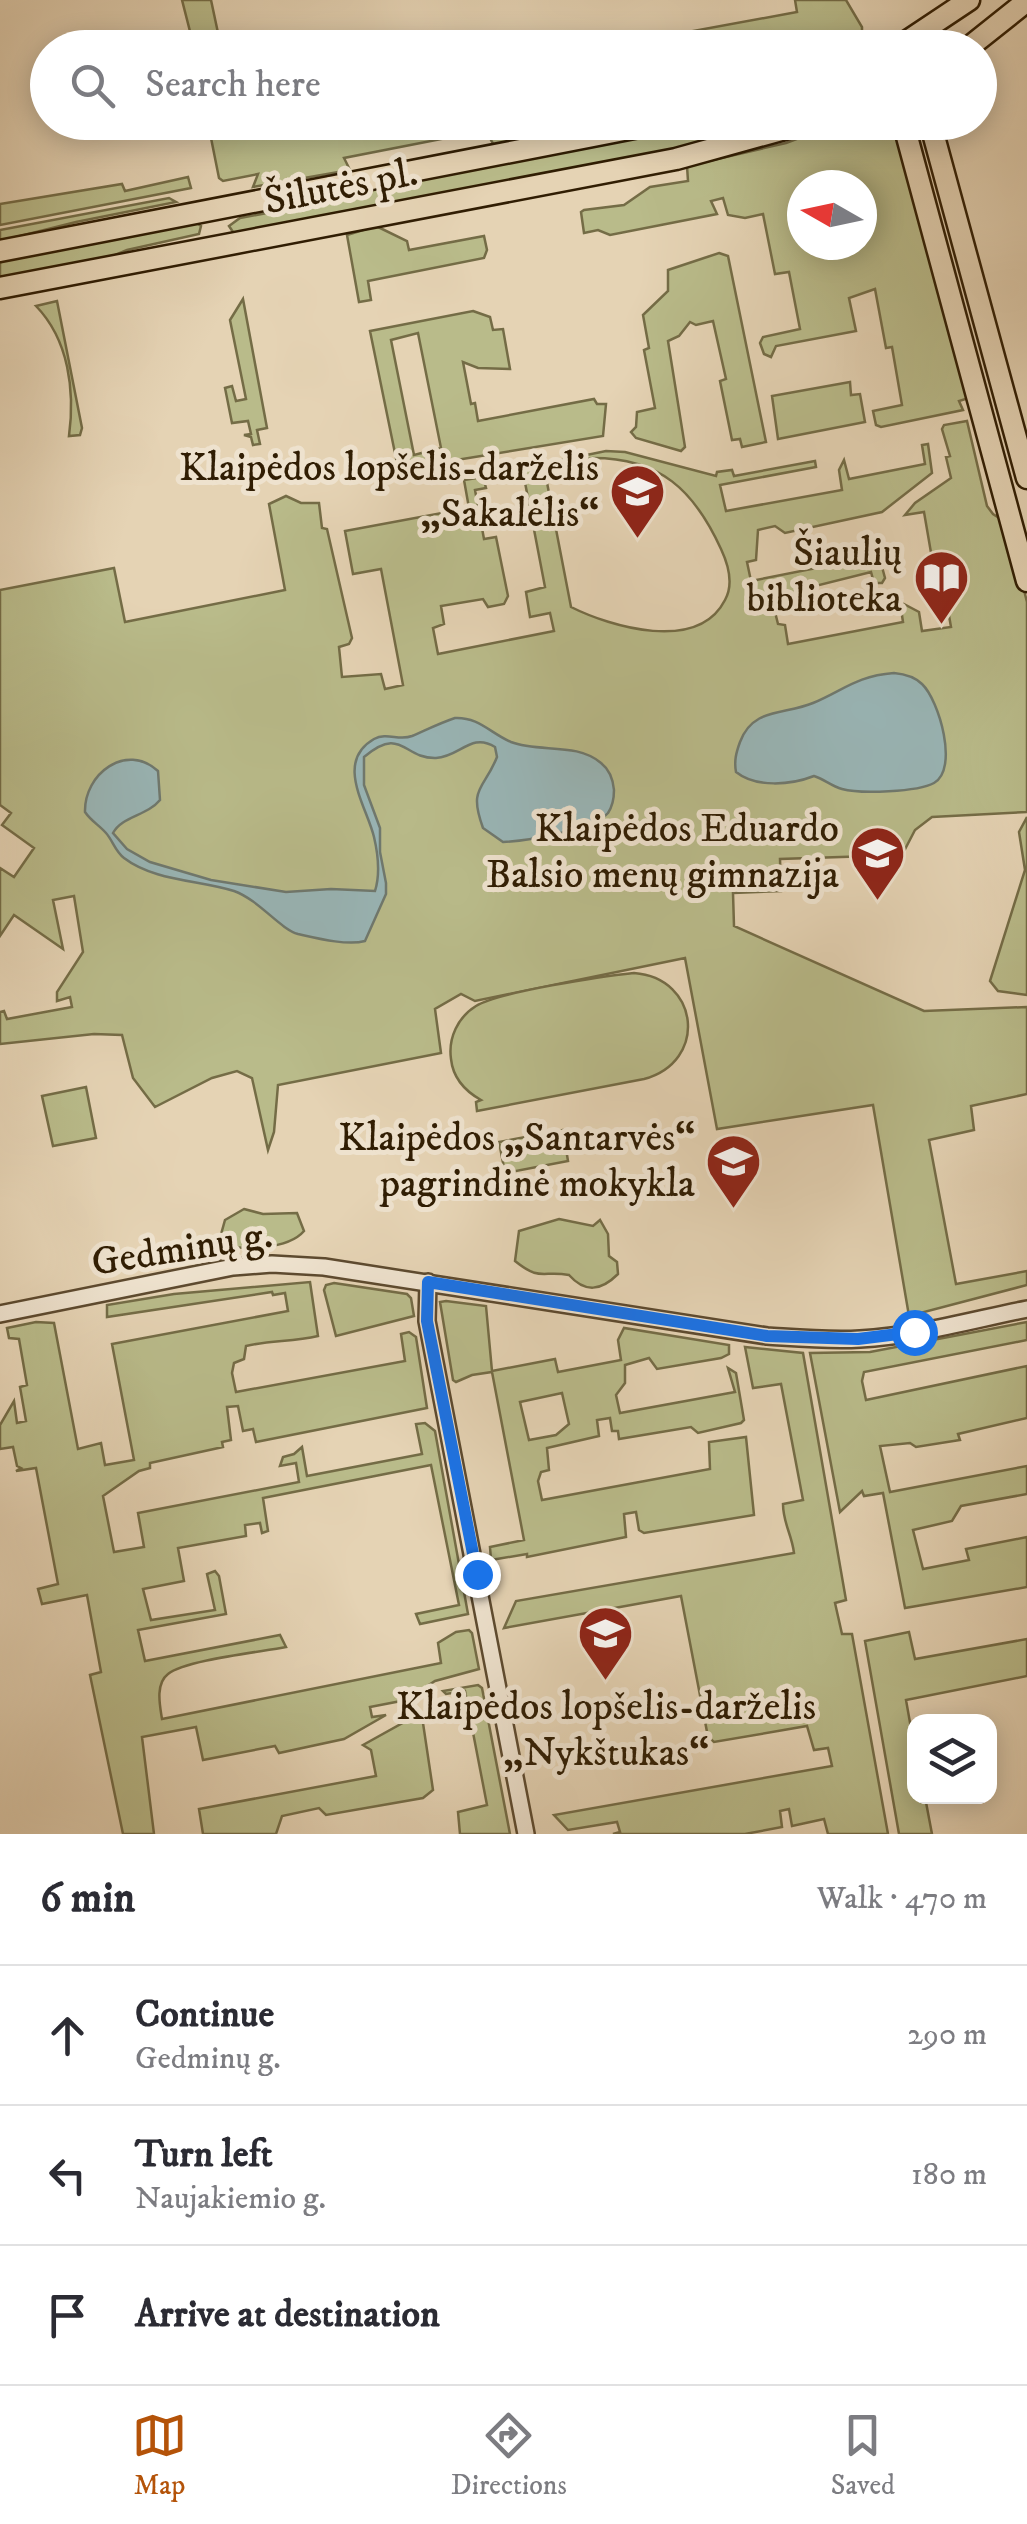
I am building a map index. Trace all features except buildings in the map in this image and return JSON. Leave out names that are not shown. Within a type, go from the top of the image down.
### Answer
[{"type":"main road","points":[[926,30],[970,0]]},
{"type":"main road","points":[[991,30],[1027,1]]},
{"type":"main road","name":"Šilutės pl.","points":[[0,250],[572,140]]},
{"type":"main road","name":"Šilutės pl.","points":[[0,288],[676,159],[745,140]]},
{"type":"main road","points":[[908,140],[952,302],[1019,521],[1027,581]]},
{"type":"main road","points":[[935,140],[1027,478]]},
{"type":"main road","points":[[215,209],[224,246]]},
{"type":"main road","points":[[952,302],[963,292],[980,296]]},
{"type":"street","name":"Gedminų g.","points":[[0,1314],[234,1267],[314,1266],[767,1336],[890,1336],[1027,1309]]},
{"type":"street","points":[[428,1282],[427,1321],[526,1834]]},
{"type":"green space","points":[[182,0],[211,0],[217,30],[190,30]]},
{"type":"green space","points":[[795,0],[846,0],[862,30],[699,30],[797,12]]},
{"type":"green space","points":[[211,140],[436,140],[344,158],[350,170],[253,187],[258,174],[223,181],[219,178]]},
{"type":"green space","points":[[491,140],[512,140],[495,147]]},
{"type":"green space","points":[[622,140],[710,140],[242,233],[233,232],[229,226],[240,218],[341,199],[368,189]]},
{"type":"green space","points":[[794,140],[900,140],[972,397],[959,401],[963,410],[876,425],[873,411],[902,405],[892,347],[886,348],[875,289],[849,298],[856,331],[776,346],[771,357],[764,354],[760,343],[763,337],[800,329],[789,272],[775,274],[763,214],[745,218],[728,215],[723,198],[711,201],[717,214],[610,235],[598,230],[584,233],[584,210],[624,205],[650,187],[688,181],[687,166]]},
{"type":"green space","points":[[188,177],[191,188],[0,225],[0,204],[122,184],[125,191]]},
{"type":"green space","points":[[169,198],[176,202],[0,241],[0,230]]},
{"type":"green space","points":[[197,223],[201,226],[199,234],[127,250],[103,260],[0,280],[0,260]]},
{"type":"green space","points":[[376,226],[407,241],[409,250],[484,236],[487,250],[484,258],[368,281],[371,300],[359,302],[347,235]]},
{"type":"green space","points":[[719,253],[728,256],[766,442],[742,447],[740,439],[732,440],[720,381],[726,379],[713,321],[696,325],[690,322],[679,336],[668,341],[685,447],[681,451],[636,438],[631,432],[636,427],[637,412],[655,408],[644,350],[649,348],[643,315],[668,291],[668,270]]},
{"type":"green space","points":[[243,299],[267,428],[257,430],[260,444],[253,445],[251,437],[244,435],[251,434],[248,421],[232,423],[225,388],[232,386],[236,401],[246,399],[230,320]]},
{"type":"green space","points":[[57,301],[82,428],[80,435],[69,436],[70,384],[63,350],[36,306]]},
{"type":"green space","points":[[473,311],[490,317],[493,330],[503,329],[510,369],[478,368],[463,362],[478,421],[594,399],[597,404],[606,404],[603,436],[401,469],[370,331]],"holes":[[[418,333],[441,448],[414,455],[391,340]]]},
{"type":"green space","points":[[850,382],[851,395],[860,394],[865,422],[778,439],[772,396]]},
{"type":"green space","points":[[967,421],[987,506],[1007,523],[1027,602],[1027,812],[932,817],[915,830],[902,855],[780,859],[781,891],[733,893],[734,926],[924,1011],[1027,1007],[1027,1094],[971,1106],[974,1130],[929,1140],[956,1284],[1027,1271],[1027,1285],[909,1316],[873,1105],[717,1129],[685,958],[475,1001],[461,994],[435,1009],[441,1053],[278,1085],[274,1132],[268,1150],[252,1078],[237,1071],[212,1078],[155,1107],[133,1078],[122,1035],[94,1034],[0,1044],[0,1012],[4,1011],[7,1019],[72,1007],[70,997],[57,1001],[57,992],[83,952],[74,896],[53,900],[63,949],[14,915],[0,936],[0,868],[14,877],[34,848],[2,825],[11,813],[0,805],[0,590],[114,568],[125,622],[285,590],[269,504],[286,496],[301,503],[319,503],[322,528],[327,529],[352,638],[349,644],[339,647],[342,677],[381,674],[385,689],[403,685],[381,569],[353,574],[345,531],[469,508],[464,480],[483,477],[486,488],[475,490],[484,539],[496,537],[508,596],[504,604],[488,607],[483,599],[441,606],[444,624],[433,628],[438,654],[554,631],[550,613],[530,617],[526,592],[545,587],[523,472],[503,472],[606,451],[625,452],[716,476],[717,472],[732,470],[734,476],[815,461],[816,467],[720,485],[726,511],[842,490],[839,470],[844,460],[849,479],[925,464],[922,445],[928,444],[932,473],[882,512],[785,533],[775,526],[758,530],[756,560],[747,562],[751,581],[867,558],[864,539],[874,537],[885,578],[882,583],[874,583],[871,572],[795,591],[797,596],[782,598],[783,609],[775,612],[778,624],[785,625],[788,644],[903,622],[900,602],[919,612],[922,631],[951,627],[941,570],[934,570],[924,512],[905,515],[915,503],[951,478],[944,425]],"holes":[[[593,458],[617,459],[656,471],[672,481],[699,510],[721,549],[729,574],[728,594],[712,616],[695,626],[675,631],[630,628],[571,607],[544,467]]]},
{"type":"green space","points":[[1027,817],[1027,995],[998,991],[990,981],[1025,870],[1019,832]]},
{"type":"green space","points":[[634,973],[656,978],[672,989],[683,1004],[688,1021],[686,1039],[679,1056],[665,1070],[644,1079],[477,1111],[476,1102],[481,1100],[454,1072],[450,1051],[459,1022],[470,1011],[488,1001],[528,990]]},
{"type":"green space","points":[[86,1087],[96,1138],[53,1146],[42,1096]]},
{"type":"green space","points":[[563,1130],[568,1161],[505,1173],[499,1142]]},
{"type":"green space","points":[[244,1209],[263,1214],[297,1213],[304,1231],[276,1245],[218,1245],[225,1220]]},
{"type":"green space","points":[[559,1219],[593,1226],[600,1220],[608,1234],[609,1256],[617,1262],[618,1274],[593,1288],[581,1285],[569,1275],[536,1273],[515,1261],[519,1231]]},
{"type":"green space","points":[[310,1282],[318,1336],[246,1346],[244,1359],[234,1363],[236,1392],[405,1361],[401,1334],[409,1332],[416,1337],[427,1408],[256,1442],[253,1429],[243,1431],[238,1406],[227,1407],[231,1440],[222,1442],[223,1447],[150,1463],[150,1468],[139,1471],[103,1496],[114,1552],[144,1547],[138,1513],[299,1482],[296,1463],[280,1466],[283,1457],[302,1447],[307,1476],[422,1454],[416,1424],[425,1423],[435,1431],[468,1614],[420,1624],[416,1614],[459,1605],[431,1465],[263,1498],[268,1531],[262,1533],[260,1523],[245,1525],[246,1536],[178,1548],[184,1581],[143,1589],[151,1620],[215,1610],[207,1574],[215,1571],[226,1614],[138,1630],[145,1661],[280,1635],[286,1647],[206,1661],[168,1674],[160,1689],[162,1719],[441,1663],[438,1643],[456,1632],[472,1633],[479,1669],[435,1681],[406,1700],[370,1707],[372,1717],[386,1715],[344,1739],[279,1753],[275,1746],[203,1760],[196,1727],[142,1737],[154,1834],[123,1834],[90,1675],[101,1672],[87,1595],[42,1604],[38,1589],[58,1584],[36,1468],[16,1471],[21,1468],[17,1466],[13,1447],[0,1449],[0,1425],[14,1401],[17,1423],[26,1421],[20,1387],[27,1385],[19,1339],[9,1338],[7,1328],[54,1323],[78,1449],[101,1443],[105,1465],[134,1460],[112,1344],[288,1311],[285,1293],[272,1292],[107,1317],[107,1305],[174,1294]]},
{"type":"green space","points":[[334,1283],[407,1294],[414,1316],[336,1336],[324,1290]]},
{"type":"green space","points":[[440,1302],[486,1306],[492,1371],[555,1359],[558,1372],[621,1360],[618,1340],[624,1328],[729,1345],[729,1354],[721,1358],[657,1369],[649,1358],[625,1365],[625,1383],[616,1395],[620,1413],[735,1392],[728,1368],[736,1373],[744,1420],[741,1423],[698,1433],[691,1427],[619,1439],[618,1431],[612,1431],[610,1418],[597,1420],[599,1436],[547,1448],[549,1470],[541,1472],[538,1481],[542,1500],[710,1469],[709,1442],[746,1437],[754,1515],[644,1533],[639,1530],[636,1512],[624,1514],[626,1537],[527,1557],[491,1560],[490,1547],[524,1540],[492,1372],[453,1380]],"holes":[[[562,1393],[569,1424],[556,1435],[529,1440],[520,1402]]]},
{"type":"green space","points":[[1027,1322],[1027,1340],[864,1372],[866,1400],[1027,1366],[1027,1418],[958,1434],[960,1440],[916,1447],[910,1443],[880,1446],[890,1492],[1027,1466],[1027,1494],[961,1506],[952,1521],[913,1530],[923,1569],[969,1560],[966,1549],[1027,1537],[1027,1587],[905,1608],[883,1493],[864,1496],[862,1491],[840,1512],[810,1353],[870,1352]]},
{"type":"green space","points":[[745,1347],[803,1353],[846,1600],[835,1603],[842,1634],[852,1634],[888,1834],[828,1834],[824,1819],[792,1826],[789,1809],[780,1811],[782,1827],[745,1834],[613,1834],[620,1832],[617,1822],[568,1830],[554,1815],[832,1766],[828,1748],[814,1750],[807,1726],[714,1742],[708,1737],[681,1596],[504,1628],[516,1601],[794,1553],[783,1504],[803,1500],[781,1384],[753,1388]]},
{"type":"green space","points":[[909,1632],[915,1659],[1027,1639],[1027,1676],[906,1700],[907,1804],[926,1804],[932,1834],[899,1834],[865,1641]]},
{"type":"green space","points":[[478,1685],[482,1688],[510,1834],[460,1834],[458,1812],[487,1805],[465,1691],[443,1691]]},
{"type":"green space","points":[[409,1716],[423,1723],[433,1790],[423,1798],[326,1815],[319,1808],[282,1816],[276,1834],[203,1834],[199,1809],[376,1776],[371,1750],[363,1745]]},
{"type":"water","points":[[894,673],[916,679],[935,704],[946,750],[941,775],[934,783],[903,790],[862,791],[842,789],[814,776],[774,783],[753,781],[736,772],[740,742],[761,717],[813,703],[860,680]]},
{"type":"water","points":[[455,718],[478,723],[511,742],[581,752],[591,757],[612,778],[611,808],[588,825],[503,842],[483,828],[477,804],[479,790],[497,757],[495,747],[479,742],[436,758],[395,744],[377,748],[364,757],[364,785],[380,828],[386,894],[365,941],[341,942],[298,934],[234,891],[163,876],[136,866],[121,855],[85,812],[91,785],[109,766],[133,760],[146,763],[158,771],[160,800],[122,823],[113,833],[127,849],[150,862],[211,880],[286,892],[375,891],[377,850],[356,785],[356,760],[374,739],[407,737]]},
{"type":"place","name":"Klaipėdos lopšelis-darželis „Sakalėlis“","points":[[638,541]]},
{"type":"place","name":"Šiaulių biblioteka","points":[[941,626]]},
{"type":"place","name":"Klaipėdos Eduardo Balsio menų gimnazija","points":[[878,902]]},
{"type":"place","name":"Klaipėdos „Santarvės“ pagrindinė mokykla","points":[[734,1211]]},
{"type":"place","name":"Klaipėdos lopšelis-darželis „Nykštukas“","points":[[606,1683]]},
{"type":"route","points":[[477,1574],[427,1321],[428,1282],[767,1336],[858,1339],[914,1332]]}]
